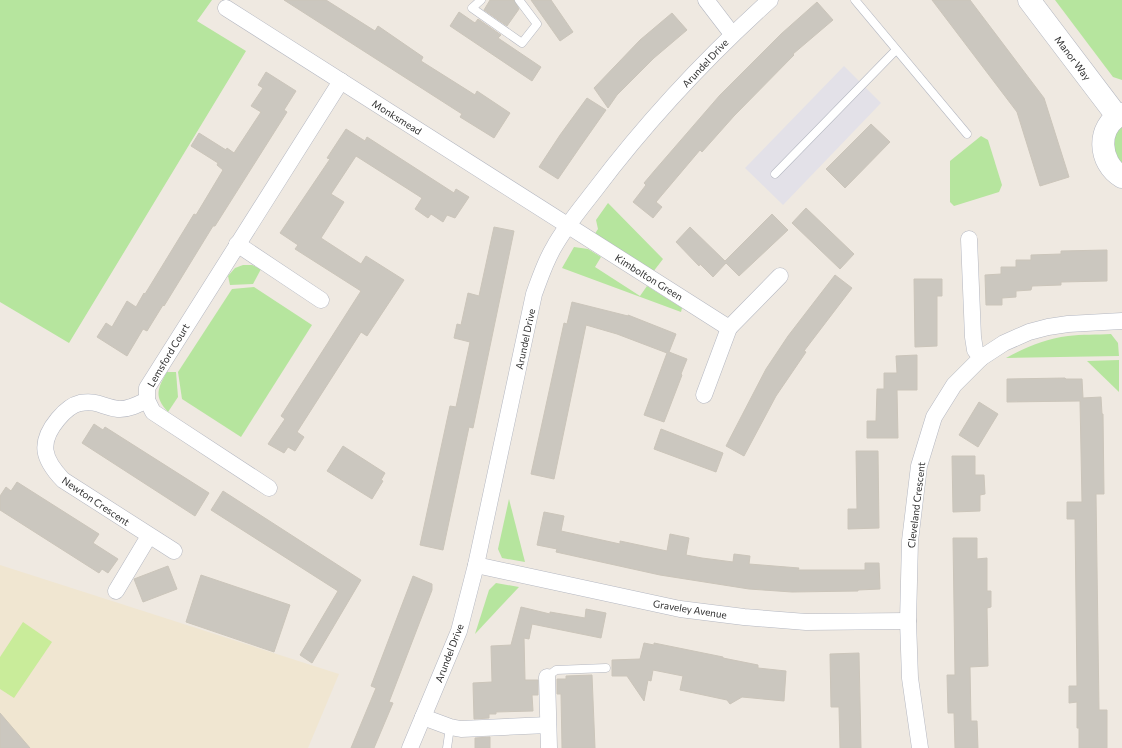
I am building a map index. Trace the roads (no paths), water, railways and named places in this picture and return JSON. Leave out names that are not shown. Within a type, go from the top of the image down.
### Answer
[{"type":"street","points":[[706,0],[732,34]]},
{"type":"street","name":"Arundel Drive","points":[[410,748],[459,631],[476,565],[534,294],[554,246],[610,170],[656,115],[732,34],[770,0]]},
{"type":"street","name":"Manor Way","points":[[1030,0],[1120,115]]},
{"type":"street","name":"Monksmead","points":[[226,8],[568,226]]},
{"type":"street","name":"Lemsford Court","points":[[269,488],[163,420],[153,412],[147,400],[148,388],[237,244],[341,81]]},
{"type":"street","points":[[1120,115],[1110,123],[1104,133],[1102,144],[1108,165],[1116,174],[1122,177]]},
{"type":"street","name":"Kimbolton Green","points":[[568,226],[729,328]]},
{"type":"street","points":[[969,239],[973,337],[975,350],[981,358]]},
{"type":"street","points":[[237,244],[321,300]]},
{"type":"street","points":[[704,395],[729,328],[780,276]]},
{"type":"street","name":"Cleveland Crescent","points":[[920,748],[910,678],[908,621],[910,541],[919,466],[934,417],[954,385],[981,358],[1004,343],[1029,332],[1048,327],[1068,324],[1122,321]]},
{"type":"street","name":"Newton Crescent","points":[[147,400],[130,407],[119,409],[94,402],[78,404],[62,413],[49,429],[45,442],[46,456],[52,468],[63,480],[174,551]]},
{"type":"street","points":[[116,591],[149,536]]},
{"type":"street","name":"Graveley Avenue","points":[[476,565],[680,609],[744,618],[806,622],[908,621]]},
{"type":"street","points":[[548,677],[549,748]]},
{"type":"street","points":[[423,716],[450,727],[461,729],[548,725]]},
{"type":"lane","points":[[481,0],[472,8],[522,44],[538,24],[519,0]]},
{"type":"lane","points":[[855,0],[967,134]]},
{"type":"lane","points":[[775,174],[896,50]]},
{"type":"lane","points":[[548,677],[556,670],[606,668]]},
{"type":"lane","points":[[447,748],[450,727]]}]
